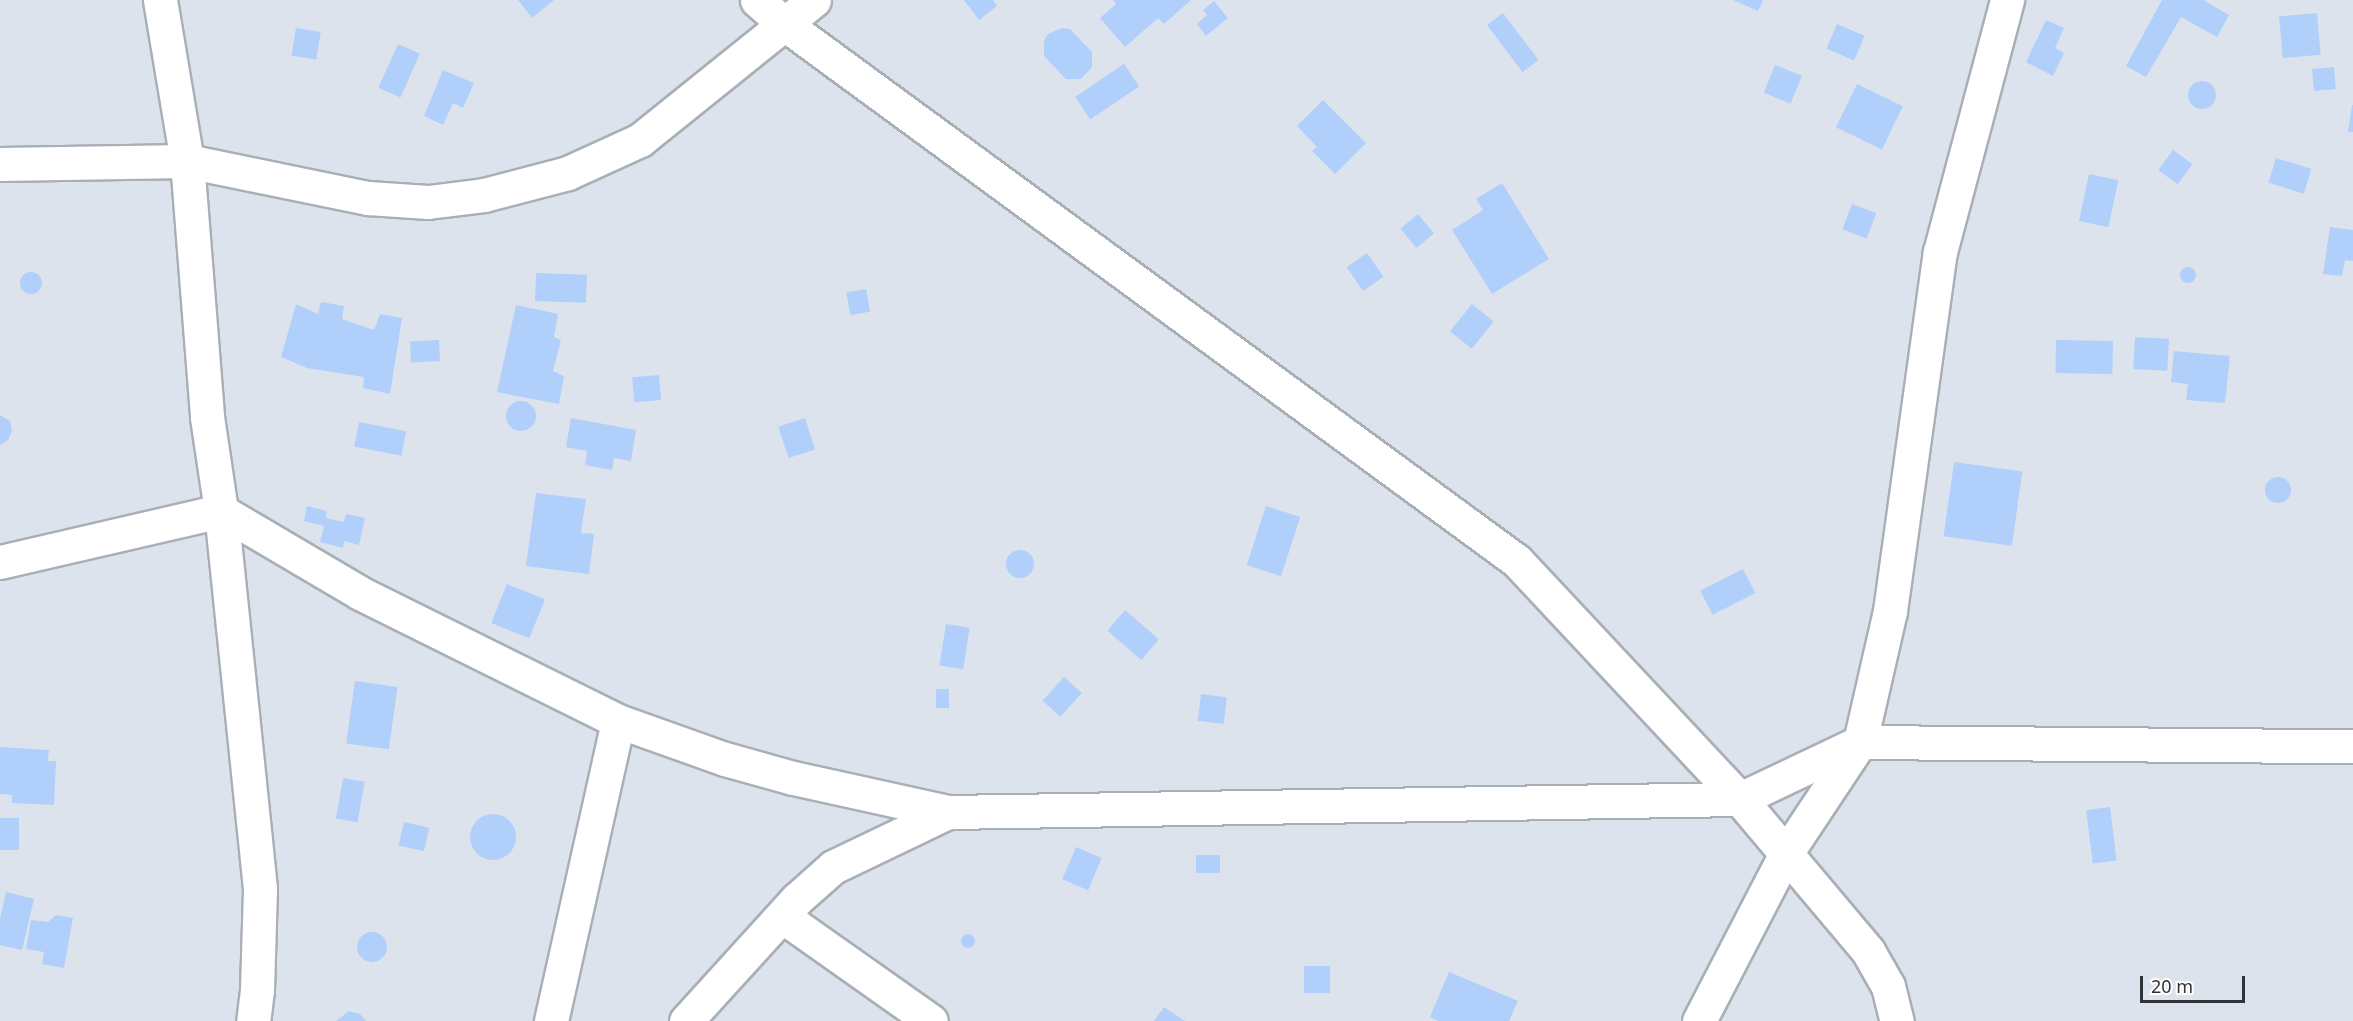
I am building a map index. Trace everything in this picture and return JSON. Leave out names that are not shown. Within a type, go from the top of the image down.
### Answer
[{"type":"street","points":[[160,0],[188,161],[207,417],[221,511],[260,889],[257,990],[253,1021]]},
{"type":"street","points":[[757,0],[786,25],[1517,561],[1740,799],[1868,951],[1888,986],[1897,1021]]},
{"type":"street","points":[[0,164],[188,161],[368,198],[428,202],[484,195],[568,173],[640,140],[786,25],[814,0]]},
{"type":"street","points":[[1699,1021],[1785,855],[1860,742],[1890,611],[1940,252],[2007,0]]},
{"type":"street","points":[[0,562],[221,511],[360,593],[618,721],[736,762],[793,778],[948,812],[1740,799],[1860,742],[2353,746]]},
{"type":"street","points":[[551,1021],[618,721]]},
{"type":"street","points":[[686,1021],[782,916],[833,867],[948,812]]},
{"type":"street","points":[[782,916],[931,1021]]},
{"type":"building","points":[[518,0],[554,0],[532,18]]},
{"type":"building","points":[[964,0],[993,0],[997,6],[979,20]]},
{"type":"building","points":[[1113,0],[1191,0],[1164,24],[1158,18],[1125,47],[1100,18],[1116,4]]},
{"type":"building","points":[[1733,0],[1763,0],[1758,11]]},
{"type":"building","points":[[2162,0],[2203,0],[2229,15],[2217,37],[2181,17],[2146,77],[2126,66]]},
{"type":"building","points":[[1214,1],[1228,18],[1206,36],[1197,24],[1207,15],[1203,10]]},
{"type":"building","points":[[1503,13],[1539,60],[1523,72],[1487,25]]},
{"type":"building","points":[[2317,13],[2321,55],[2283,58],[2279,16]]},
{"type":"building","points":[[2046,20],[2064,28],[2055,48],[2064,53],[2053,76],[2026,62]]},
{"type":"building","points":[[1837,24],[1865,36],[1854,61],[1826,49]]},
{"type":"building","points":[[296,28],[321,32],[316,60],[292,56]]},
{"type":"building","points":[[1062,28],[1070,29],[1092,52],[1092,67],[1081,79],[1066,79],[1044,56],[1044,41],[1048,34]]},
{"type":"building","points":[[398,44],[420,54],[400,98],[378,88]]},
{"type":"building","points":[[1124,64],[1139,86],[1090,119],[1075,97]]},
{"type":"building","points":[[1775,65],[1802,76],[1791,104],[1764,93]]},
{"type":"building","points":[[2334,67],[2336,89],[2314,91],[2312,69]]},
{"type":"building","points":[[443,70],[474,83],[463,108],[453,103],[443,125],[424,116]]},
{"type":"building","points":[[2202,81],[2212,85],[2216,95],[2212,105],[2202,109],[2192,105],[2188,95],[2192,85]]},
{"type":"building","points":[[1857,84],[1903,106],[1882,149],[1836,127]]},
{"type":"building","points":[[1323,100],[1366,143],[1335,174],[1312,151],[1317,147],[1297,126]]},
{"type":"building","points":[[2352,105],[2353,132],[2348,132]]},
{"type":"building","points":[[2173,150],[2192,164],[2178,184],[2158,170]]},
{"type":"building","points":[[2276,158],[2311,169],[2304,194],[2268,183]]},
{"type":"building","points":[[2089,174],[2118,180],[2108,227],[2079,221]]},
{"type":"building","points":[[1502,183],[1549,259],[1492,294],[1452,230],[1483,210],[1476,199]]},
{"type":"building","points":[[1852,204],[1876,213],[1867,239],[1842,229]]},
{"type":"building","points":[[1418,214],[1434,233],[1416,248],[1400,229]]},
{"type":"building","points":[[2330,227],[2353,230],[2353,261],[2345,260],[2342,276],[2323,274]]},
{"type":"building","points":[[1367,253],[1384,277],[1363,291],[1347,267]]},
{"type":"building","points":[[2188,267],[2196,275],[2188,283],[2180,275]]},
{"type":"building","points":[[31,272],[39,275],[42,283],[39,291],[31,294],[23,291],[20,283],[23,275]]},
{"type":"building","points":[[536,273],[587,275],[586,303],[535,301]]},
{"type":"building","points":[[866,289],[870,312],[850,315],[846,292]]},
{"type":"building","points":[[321,302],[344,306],[342,319],[374,330],[380,314],[402,318],[390,394],[363,388],[364,377],[307,368],[281,357],[296,304],[318,314]]},
{"type":"building","points":[[1472,304],[1494,322],[1472,349],[1450,331]]},
{"type":"building","points":[[516,305],[558,314],[554,337],[561,340],[553,371],[564,376],[559,404],[497,392]]},
{"type":"building","points":[[2135,337],[2169,339],[2167,371],[2133,369]]},
{"type":"building","points":[[439,340],[440,361],[411,362],[410,342]]},
{"type":"building","points":[[2056,340],[2113,341],[2112,374],[2055,373]]},
{"type":"building","points":[[2174,351],[2230,356],[2225,403],[2186,400],[2188,384],[2171,382]]},
{"type":"building","points":[[659,375],[661,400],[634,402],[632,377]]},
{"type":"building","points":[[521,401],[532,405],[536,416],[532,427],[521,431],[510,427],[506,416],[510,405]]},
{"type":"building","points":[[0,415],[10,421],[12,431],[8,440],[0,445]]},
{"type":"building","points":[[571,418],[636,430],[631,461],[614,458],[612,470],[585,465],[587,451],[566,447]]},
{"type":"building","points":[[805,418],[815,449],[789,458],[778,427]]},
{"type":"building","points":[[359,422],[406,431],[401,456],[354,447]]},
{"type":"building","points":[[1954,462],[2022,472],[2012,546],[1944,536]]},
{"type":"building","points":[[2278,477],[2288,480],[2291,490],[2288,500],[2278,503],[2268,500],[2265,490],[2268,480]]},
{"type":"building","points":[[536,493],[586,499],[581,533],[594,534],[589,574],[526,566]]},
{"type":"building","points":[[307,506],[327,511],[326,518],[344,522],[346,514],[365,518],[359,545],[344,541],[343,548],[320,542],[324,526],[304,521]]},
{"type":"building","points":[[1266,506],[1300,517],[1281,576],[1247,565]]},
{"type":"building","points":[[1020,550],[1030,554],[1034,564],[1030,574],[1020,578],[1010,574],[1006,564],[1010,554]]},
{"type":"building","points":[[1743,569],[1755,593],[1712,615],[1700,591]]},
{"type":"building","points":[[507,584],[545,599],[529,638],[491,623]]},
{"type":"building","points":[[1125,610],[1159,640],[1141,660],[1107,630]]},
{"type":"building","points":[[946,624],[970,628],[963,669],[939,665]]},
{"type":"building","points":[[1064,677],[1082,693],[1060,717],[1043,701]]},
{"type":"building","points":[[355,681],[398,687],[389,749],[346,743]]},
{"type":"building","points":[[936,689],[949,689],[949,708],[936,708]]},
{"type":"building","points":[[1201,694],[1227,697],[1224,724],[1198,721]]},
{"type":"building","points":[[0,747],[49,750],[48,761],[56,761],[54,805],[12,803],[12,795],[0,794]]},
{"type":"building","points":[[343,778],[365,782],[358,822],[336,818]]},
{"type":"building","points":[[2110,807],[2117,861],[2093,864],[2086,810]]},
{"type":"building","points":[[493,814],[502,815],[509,821],[515,828],[515,846],[509,853],[502,859],[493,860],[484,859],[477,853],[471,846],[470,837],[471,828],[477,821],[484,815]]},
{"type":"building","points":[[0,818],[19,818],[19,850],[0,850]]},
{"type":"building","points":[[404,822],[429,828],[424,851],[399,845]]},
{"type":"building","points":[[1076,847],[1102,858],[1088,890],[1062,879]]},
{"type":"building","points":[[1196,855],[1220,855],[1220,873],[1196,873]]},
{"type":"building","points":[[6,892],[34,899],[22,950],[0,945],[0,919]]},
{"type":"building","points":[[56,915],[73,918],[64,968],[42,964],[44,952],[26,949],[31,920],[48,922]]},
{"type":"building","points":[[372,932],[383,936],[387,947],[383,958],[372,962],[361,958],[357,947],[361,936]]},
{"type":"building","points":[[968,934],[973,936],[975,941],[973,946],[968,948],[963,946],[961,941],[963,936]]},
{"type":"building","points":[[1304,966],[1330,966],[1330,993],[1304,993]]},
{"type":"building","points":[[1449,972],[1518,1001],[1509,1021],[1438,1021],[1430,1017]]},
{"type":"building","points":[[1164,1007],[1185,1021],[1154,1021]]},
{"type":"building","points":[[349,1011],[360,1014],[366,1021],[336,1021]]}]
